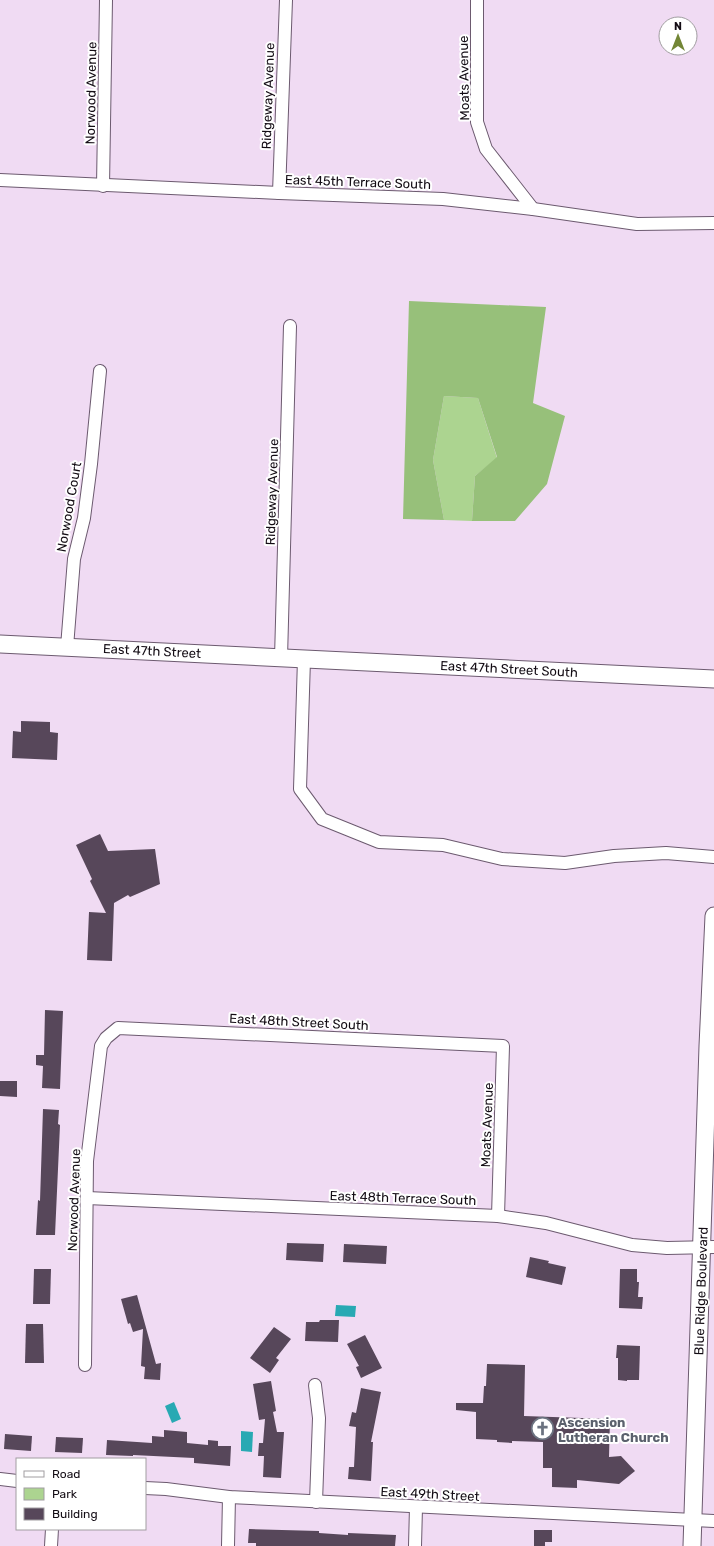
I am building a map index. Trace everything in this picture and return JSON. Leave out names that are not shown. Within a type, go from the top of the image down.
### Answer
[{"type":"main road","name":"East 47th Street","points":[[0,644],[304,659]]},
{"type":"main road","name":"East 47th Street South","points":[[304,659],[714,679]]},
{"type":"main road","name":"Blue Ridge Boulevard","points":[[692,1546],[708,1247],[714,916]]},
{"type":"street","name":"Norwood Avenue","points":[[103,186],[106,0]]},
{"type":"street","name":"Ridgeway Avenue","points":[[279,193],[286,0]]},
{"type":"street","name":"Moats Avenue","points":[[478,0],[477,122],[486,149],[533,209]]},
{"type":"street","name":"East 45th Terrace South","points":[[0,180],[103,186],[443,200],[533,209],[637,224],[714,223]]},
{"type":"street","name":"Ridgeway Avenue","points":[[281,658],[290,326]]},
{"type":"street","name":"Norwood Court","points":[[67,647],[74,559],[84,518],[100,371]]},
{"type":"street","points":[[304,659],[300,789],[322,819],[379,842],[443,845],[502,859],[565,863],[614,856],[666,853],[714,857]]},
{"type":"street","name":"East 48th Street South","points":[[106,1038],[118,1028],[494,1045]]},
{"type":"street","name":"Norwood Avenue","points":[[85,1365],[88,1153],[101,1046],[106,1038]]},
{"type":"street","name":"Moats Avenue","points":[[494,1045],[504,1046],[498,1216]]},
{"type":"street","name":"East 48th Terrace South","points":[[87,1198],[498,1216],[546,1223],[632,1245],[667,1248],[708,1247]]},
{"type":"street","points":[[316,1385],[319,1418],[316,1502]]},
{"type":"street","points":[[0,1479],[16,1481]]},
{"type":"street","name":"East 49th Street","points":[[146,1488],[229,1497],[714,1521]]},
{"type":"street","points":[[228,1546],[229,1497]]},
{"type":"street","points":[[415,1546],[416,1507]]},
{"type":"street","points":[[51,1546],[52,1530]]},
{"type":"green space","points":[[409,301],[546,307],[533,403],[565,416],[547,484],[515,521],[472,521],[475,476],[497,457],[478,398],[444,396],[433,460],[444,520],[403,519]]},
{"type":"green space","points":[[444,396],[478,398],[497,458],[475,476],[472,521],[444,520],[433,460]]},
{"type":"water","points":[[336,1305],[356,1306],[355,1317],[335,1316]]},
{"type":"water","points":[[174,1402],[181,1419],[172,1423],[165,1406]]},
{"type":"water","points":[[241,1431],[253,1432],[252,1452],[241,1451]]},
{"type":"building","points":[[21,721],[50,722],[50,732],[58,733],[57,760],[12,758],[13,731],[21,732]]},
{"type":"building","points":[[100,834],[108,851],[155,849],[160,884],[130,897],[128,895],[114,903],[112,961],[87,960],[89,912],[106,913],[90,881],[92,879],[76,845]]},
{"type":"building","points":[[45,1010],[63,1011],[60,1089],[42,1088],[43,1066],[36,1065],[36,1055],[44,1055]]},
{"type":"building","points":[[0,1081],[17,1081],[17,1097],[0,1096]]},
{"type":"building","points":[[43,1109],[59,1110],[58,1124],[60,1125],[55,1235],[36,1235],[38,1200],[40,1201]]},
{"type":"building","points":[[287,1243],[324,1244],[323,1262],[286,1260]]},
{"type":"building","points":[[344,1244],[387,1246],[386,1264],[343,1262]]},
{"type":"building","points":[[530,1257],[549,1261],[548,1263],[566,1267],[562,1285],[526,1277]]},
{"type":"building","points":[[34,1269],[51,1269],[50,1304],[33,1304]]},
{"type":"building","points":[[620,1269],[637,1269],[637,1282],[639,1282],[638,1297],[643,1297],[642,1309],[619,1308]]},
{"type":"building","points":[[137,1295],[156,1364],[161,1363],[160,1380],[144,1379],[145,1367],[141,1366],[143,1329],[133,1332],[130,1323],[128,1324],[121,1299]]},
{"type":"building","points":[[320,1320],[339,1320],[338,1342],[305,1341],[306,1322],[319,1322]]},
{"type":"building","points":[[26,1324],[43,1324],[44,1363],[25,1363]]},
{"type":"building","points":[[274,1327],[291,1339],[276,1358],[279,1360],[270,1373],[250,1358]]},
{"type":"building","points":[[365,1335],[382,1368],[361,1378],[356,1367],[359,1366],[347,1344]]},
{"type":"building","points":[[617,1345],[640,1346],[639,1380],[618,1380],[618,1358],[616,1358]]},
{"type":"building","name":"Ascension Lutheran Church","points":[[487,1364],[525,1365],[524,1416],[610,1419],[609,1457],[621,1456],[635,1471],[619,1484],[577,1480],[577,1488],[552,1487],[552,1468],[543,1468],[543,1442],[512,1441],[512,1443],[497,1442],[497,1440],[476,1439],[476,1412],[456,1410],[456,1403],[483,1403],[484,1386],[486,1386]]},
{"type":"building","points":[[271,1381],[276,1411],[273,1412],[277,1432],[284,1432],[281,1478],[263,1477],[264,1456],[258,1456],[259,1443],[263,1443],[265,1419],[259,1420],[253,1384]]},
{"type":"building","points":[[361,1388],[381,1392],[371,1442],[373,1442],[371,1481],[348,1479],[349,1467],[354,1467],[356,1427],[349,1426],[352,1412],[356,1413]]},
{"type":"building","points":[[164,1430],[187,1432],[187,1443],[208,1445],[208,1440],[218,1441],[218,1446],[231,1446],[230,1466],[194,1463],[194,1458],[106,1455],[107,1440],[152,1443],[152,1436],[164,1437]]},
{"type":"building","points":[[5,1434],[32,1436],[31,1451],[4,1449]]},
{"type":"building","points":[[56,1437],[83,1438],[82,1453],[55,1452]]},
{"type":"building","points":[[249,1529],[319,1531],[319,1533],[348,1535],[348,1533],[396,1535],[395,1546],[256,1546],[256,1543],[248,1543]]},
{"type":"building","points":[[534,1530],[552,1530],[552,1542],[545,1542],[545,1546],[534,1546]]},
{"type":"place","name":"Ascension Lutheran Church","points":[[543,1429]]}]
